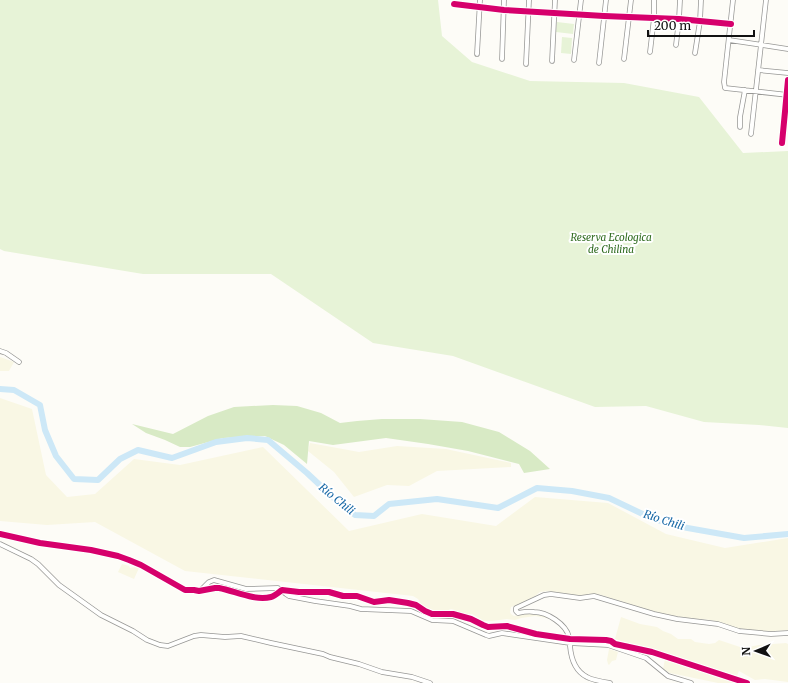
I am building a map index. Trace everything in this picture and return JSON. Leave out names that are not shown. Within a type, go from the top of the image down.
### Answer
[{"type":"street","points":[[477,54],[480,0]]},
{"type":"street","points":[[502,59],[504,0]]},
{"type":"street","points":[[526,64],[529,0]]},
{"type":"street","points":[[552,61],[555,0]]},
{"type":"street","points":[[574,60],[581,0]]},
{"type":"street","points":[[599,63],[606,0]]},
{"type":"street","points":[[624,59],[631,0]]},
{"type":"street","points":[[650,52],[654,18],[654,0]]},
{"type":"street","points":[[676,45],[680,0]]},
{"type":"street","points":[[695,53],[700,22],[701,0]]},
{"type":"street","points":[[733,0],[724,82],[725,88],[787,95]]},
{"type":"street","points":[[751,134],[766,0]]},
{"type":"street","points":[[454,4],[504,10],[654,18],[731,24]]},
{"type":"street","points":[[729,40],[788,49]]},
{"type":"street","points":[[758,70],[788,74]]},
{"type":"street","points":[[782,143],[788,80]]},
{"type":"street","points":[[740,127],[740,117],[746,90]]},
{"type":"street","points":[[0,351],[6,353],[19,362]]},
{"type":"street","points":[[0,534],[40,543],[91,550],[118,556],[141,565],[182,589],[199,591],[219,588],[248,596],[266,598],[274,596],[282,590]]},
{"type":"street","points":[[0,544],[31,559],[59,585],[92,609],[147,640],[160,645],[168,646],[194,636],[201,635],[225,637],[241,636],[271,644],[323,654],[382,672],[412,677],[430,683]]},
{"type":"street","points":[[199,591],[209,582],[214,580],[246,589],[278,588],[292,592],[329,592],[343,596],[357,596],[374,602],[388,600],[408,603],[416,605],[424,611],[432,614],[453,614],[471,619],[485,626],[507,626],[570,641],[590,639],[611,641],[615,644],[652,652],[747,683]]},
{"type":"street","points":[[282,590],[289,596],[350,606],[358,609],[411,611],[432,620],[453,621],[486,636],[502,633],[608,646],[646,658],[668,676],[691,683]]},
{"type":"street","points":[[610,683],[587,678],[578,670],[573,662],[568,634],[564,628],[550,616],[534,612],[518,613],[516,608],[544,595],[551,594],[580,598],[594,596],[654,614],[677,619],[718,624],[739,631],[771,634],[788,633]]},
{"type":"shaded area","points":[[0,357],[14,362],[9,371],[0,371]]},
{"type":"shaded area","points":[[0,398],[32,409],[46,475],[67,497],[95,494],[134,459],[180,465],[263,447],[349,531],[422,514],[496,526],[535,497],[608,503],[666,534],[725,548],[788,538],[788,630],[763,632],[736,628],[711,620],[656,613],[598,594],[575,596],[548,591],[540,592],[529,601],[511,607],[510,612],[514,616],[532,613],[546,615],[552,619],[535,616],[515,620],[507,619],[484,621],[472,614],[463,614],[451,609],[446,611],[431,610],[421,604],[418,599],[413,596],[185,571],[95,522],[47,525],[0,521]]},
{"type":"shaded area","points":[[310,443],[359,452],[397,446],[446,449],[511,463],[511,467],[437,471],[409,486],[387,485],[354,497],[334,472],[308,451]]},
{"type":"shaded area","points":[[122,564],[129,566],[130,568],[139,568],[134,579],[118,572]]},
{"type":"shaded area","points":[[621,617],[640,624],[657,627],[678,639],[691,639],[695,642],[709,644],[715,643],[719,640],[743,648],[786,643],[788,644],[788,682],[765,679],[755,680],[739,671],[737,676],[615,639]]},
{"type":"shaded area","points":[[609,649],[618,652],[616,660],[612,661],[609,665],[607,660]]},
{"type":"shaded area","points":[[665,659],[739,683],[718,683],[670,673],[663,669]]},
{"type":"green space","name":"Reserva Ecologica de Chilina","points":[[0,0],[438,0],[442,36],[472,62],[530,81],[624,83],[699,97],[743,153],[788,151],[788,428],[704,422],[646,406],[595,407],[453,356],[373,343],[271,274],[143,274],[4,251],[0,249]]},
{"type":"green space","points":[[557,22],[574,24],[573,34],[556,32]]},
{"type":"green space","points":[[562,37],[572,38],[571,54],[561,53]]},
{"type":"green space","points":[[273,405],[297,406],[321,413],[340,423],[382,419],[420,419],[462,422],[499,432],[530,451],[550,469],[524,473],[519,464],[468,451],[386,438],[333,445],[309,441],[307,464],[284,445],[265,436],[223,438],[190,447],[180,447],[146,433],[132,424],[173,434],[208,416],[234,407]]},
{"type":"waterway","name":"Río Chili","points":[[0,389],[14,390],[40,405],[45,430],[56,456],[74,479],[98,480],[120,459],[138,450],[172,458],[216,442],[247,438],[268,440],[355,515],[374,516],[389,504],[437,499],[498,508],[537,488],[572,491],[609,498],[651,518],[682,527],[744,538],[788,534]]},
{"type":"cycle path","points":[[454,4],[504,10],[679,19],[731,24]]},
{"type":"cycle path","points":[[782,143],[788,80]]},
{"type":"cycle path","points":[[0,534],[40,543],[91,550],[118,556],[141,565],[185,590],[199,591],[219,588],[258,598],[272,597],[282,590],[299,592],[329,592],[343,596],[357,596],[374,602],[389,600],[408,603],[416,605],[432,614],[453,614],[471,619],[488,627],[507,626],[536,634],[570,639],[611,641],[615,644],[652,652],[747,683]]}]
